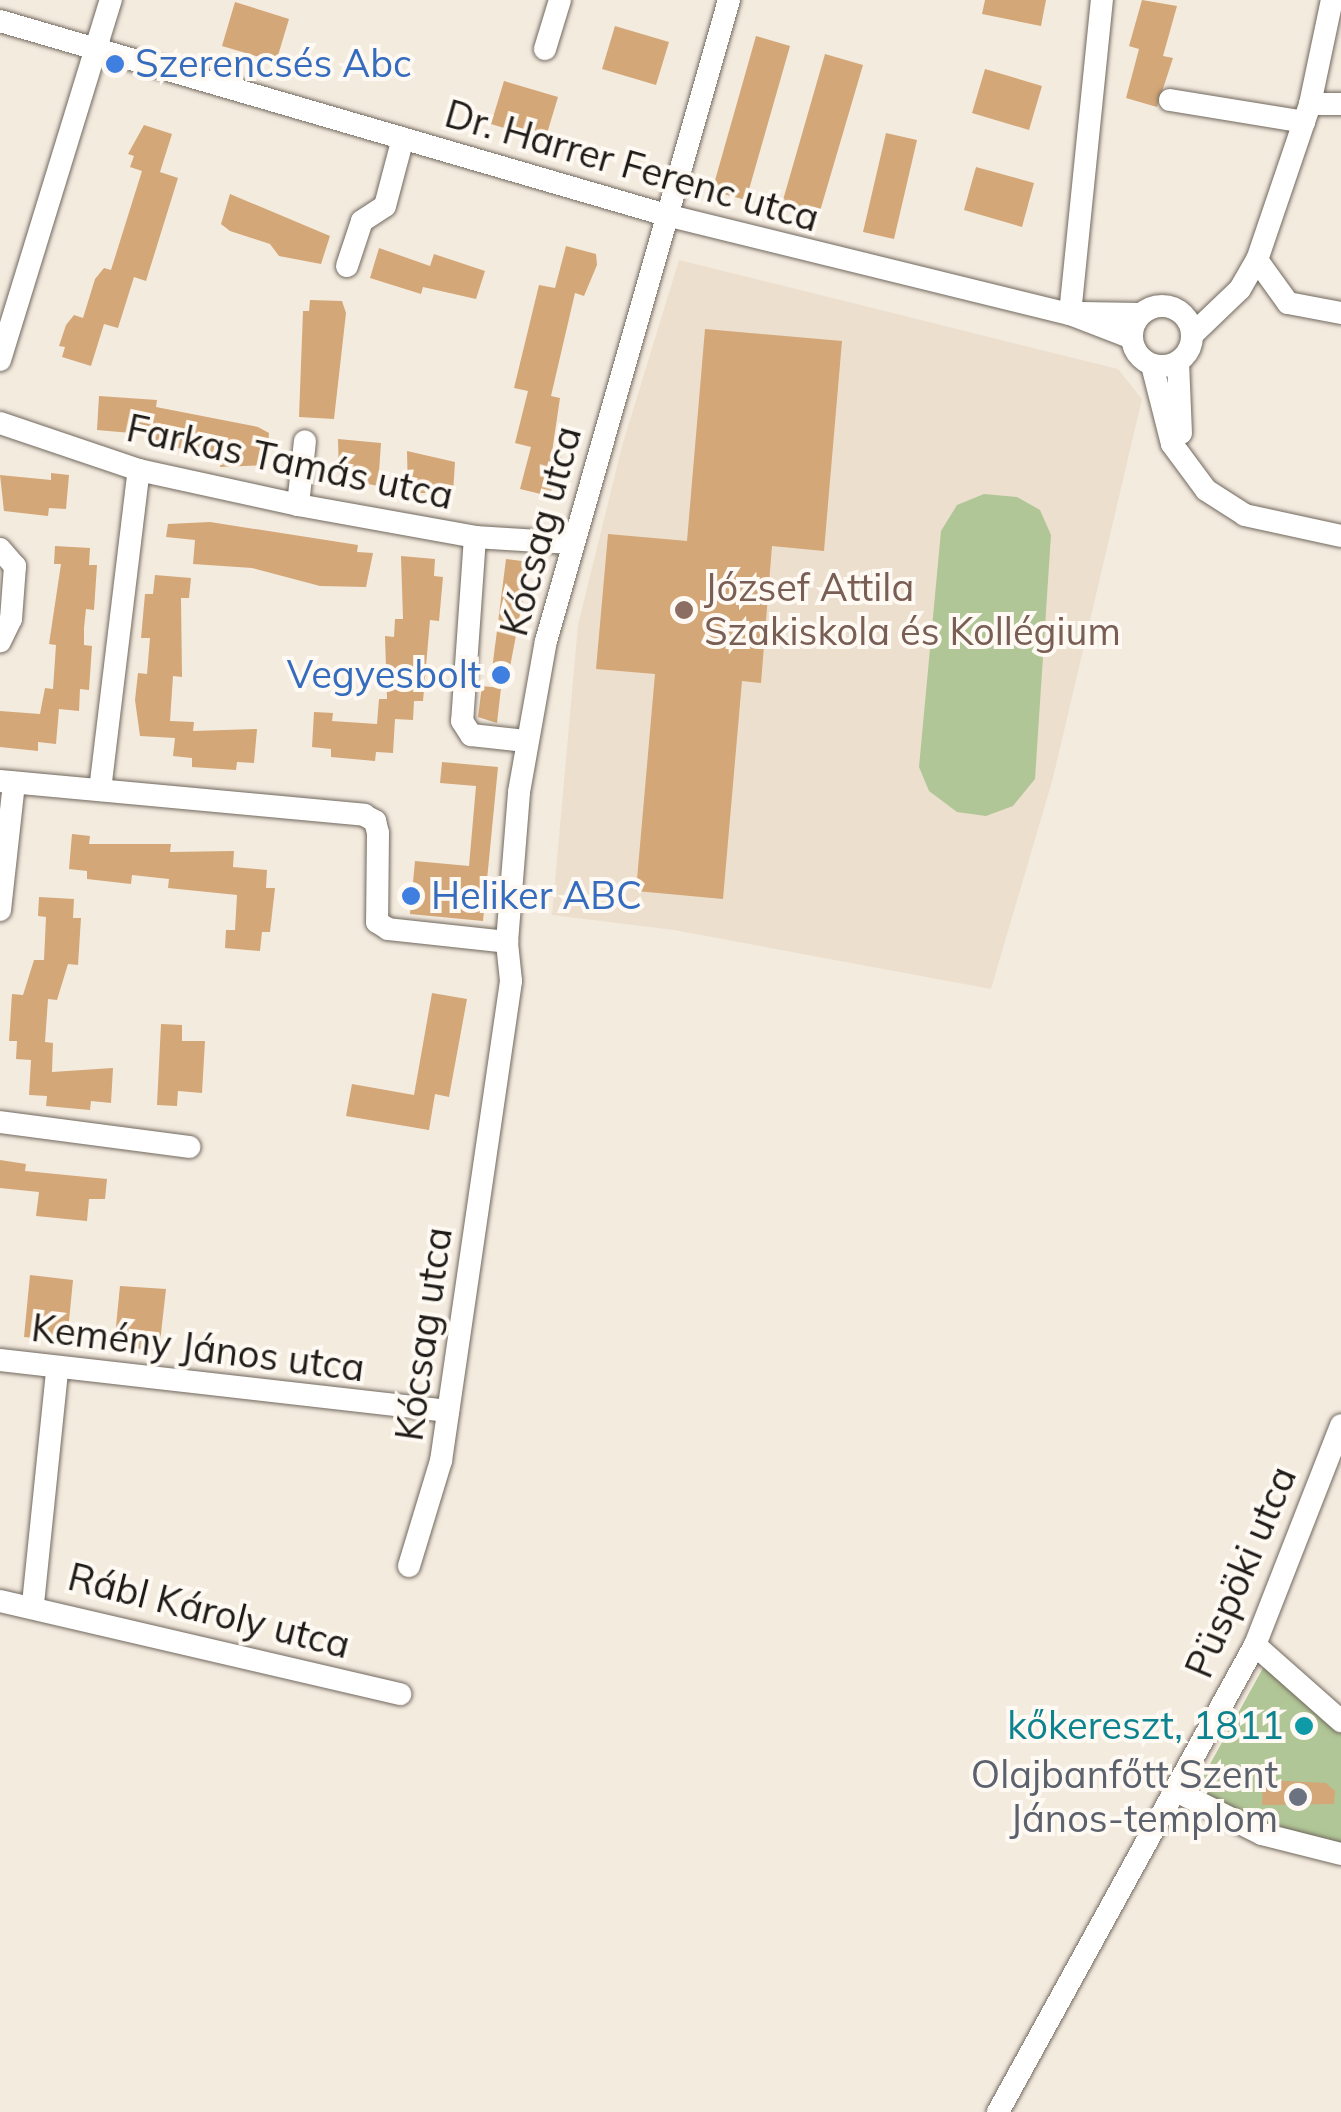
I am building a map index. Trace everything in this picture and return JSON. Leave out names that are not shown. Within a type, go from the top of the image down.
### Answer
[{"type":"street","points":[[0,360],[111,0]]},
{"type":"street","points":[[545,49],[560,0]]},
{"type":"street","name":"Kócsag utca","points":[[409,1566],[441,1461],[511,981],[507,942],[526,741],[571,543],[729,0]]},
{"type":"street","points":[[1102,0],[1070,314],[1142,314],[1160,306],[1180,311],[1253,268]]},
{"type":"street","points":[[1188,471],[1178,362],[1192,335],[1253,268],[1307,113],[1332,0]]},
{"type":"street","name":"Dr. Harrer Ferenc utca","points":[[0,21],[666,215],[1070,314],[1132,338]]},
{"type":"street","points":[[1170,100],[1307,113],[1341,104]]},
{"type":"street","points":[[347,266],[362,222],[386,206],[403,138]]},
{"type":"street","points":[[1253,268],[1288,303],[1341,313]]},
{"type":"street","points":[[1180,311],[1192,335]]},
{"type":"street","points":[[1142,314],[1132,338],[1138,354],[1152,365],[1172,444],[1188,471],[1231,509],[1341,536]]},
{"type":"street","points":[[1152,365],[1178,362]]},
{"type":"street","name":"Farkas Tamás utca","points":[[0,423],[139,470],[298,506],[475,537],[571,543]]},
{"type":"street","points":[[298,506],[305,440]]},
{"type":"street","points":[[100,790],[139,470]]},
{"type":"street","points":[[475,537],[462,721],[472,735],[526,741]]},
{"type":"street","points":[[0,550],[16,566],[12,619],[0,642]]},
{"type":"street","points":[[0,910],[7,782],[364,815],[375,821],[378,833],[377,922],[388,929],[507,942]]},
{"type":"street","points":[[0,1122],[189,1147]]},
{"type":"street","name":"Kemény János utca","points":[[0,1360],[57,1371],[448,1411]]},
{"type":"street","points":[[33,1604],[57,1371]]},
{"type":"street","name":"Püspöki utca","points":[[998,2112],[1255,1644],[1341,1424]]},
{"type":"street","name":"Rábl Károly utca","points":[[0,1601],[33,1604],[400,1694]]},
{"type":"street","points":[[1255,1644],[1341,1721]]},
{"type":"street","points":[[1174,1790],[1262,1834],[1341,1854]]},
{"type":"shaded area","points":[[679,260],[1118,369],[1142,399],[1053,778],[991,989],[674,930],[552,915],[578,625],[622,446]]},
{"type":"green space","points":[[984,494],[1017,497],[1040,510],[1051,535],[1035,779],[1013,806],[986,816],[957,812],[929,791],[919,767],[941,531],[957,505]]},
{"type":"green space","points":[[1268,1659],[1341,1726],[1341,1851],[1193,1795]]},
{"type":"building","points":[[985,0],[1046,0],[1041,26],[982,14]]},
{"type":"building","points":[[1142,0],[1177,6],[1163,56],[1173,58],[1157,107],[1126,98],[1139,49],[1129,46]]},
{"type":"building","points":[[235,2],[289,19],[276,62],[222,46]]},
{"type":"building","points":[[615,26],[669,42],[656,85],[602,69]]},
{"type":"building","points":[[756,36],[790,46],[746,200],[712,191]]},
{"type":"building","points":[[825,54],[863,65],[818,218],[781,207]]},
{"type":"building","points":[[985,69],[1042,86],[1029,130],[972,113]]},
{"type":"building","points":[[504,81],[558,97],[545,140],[491,124]]},
{"type":"building","points":[[144,125],[172,134],[160,172],[178,178],[146,281],[134,277],[118,328],[104,324],[91,366],[62,357],[65,347],[59,346],[74,315],[83,318],[95,279],[104,268],[111,270],[142,171],[130,167],[134,156],[128,154]]},
{"type":"building","points":[[886,133],[917,140],[894,239],[863,232]]},
{"type":"building","points":[[976,167],[1034,183],[1022,227],[964,210]]},
{"type":"building","points":[[230,194],[330,236],[321,264],[279,256],[270,244],[230,231],[221,224]]},
{"type":"building","points":[[566,246],[596,254],[597,265],[584,296],[575,293],[551,396],[560,398],[552,452],[561,454],[562,466],[549,496],[520,489],[531,447],[515,443],[528,391],[514,388],[539,285],[555,288]]},
{"type":"building","points":[[379,248],[430,266],[434,254],[485,271],[476,299],[423,287],[421,294],[370,278]]},
{"type":"building","points":[[310,300],[342,301],[346,313],[334,419],[299,417],[303,311],[309,311]]},
{"type":"building","name":"József Attila Szakiskola és Kollégium","points":[[705,329],[842,341],[824,551],[772,546],[761,683],[742,681],[723,899],[636,891],[655,674],[596,669],[608,534],[687,541]]},
{"type":"building","points":[[99,396],[157,400],[156,407],[258,427],[269,433],[266,465],[220,467],[221,461],[210,460],[211,451],[153,446],[154,435],[97,430]]},
{"type":"building","points":[[338,439],[381,443],[378,486],[339,478]]},
{"type":"building","points":[[407,451],[455,462],[453,493],[408,493]]},
{"type":"building","points":[[51,473],[69,475],[66,509],[49,508],[48,516],[4,511],[0,475],[51,480]]},
{"type":"building","points":[[210,522],[358,545],[357,552],[373,553],[366,587],[320,586],[252,568],[193,564],[195,540],[166,537],[168,524]]},
{"type":"building","points":[[55,546],[90,548],[89,565],[97,565],[94,610],[86,609],[84,628],[84,645],[92,646],[89,690],[80,689],[79,711],[59,709],[56,744],[38,742],[38,751],[0,747],[0,711],[40,714],[45,688],[53,689],[56,645],[49,644],[61,564],[54,564]]},
{"type":"building","points":[[401,556],[435,559],[434,576],[443,577],[439,621],[430,620],[423,701],[414,701],[413,720],[395,719],[393,753],[376,752],[375,761],[331,757],[331,749],[312,747],[314,712],[333,713],[332,721],[377,724],[379,699],[387,699],[385,636],[394,637],[395,619],[403,619]]},
{"type":"building","points":[[506,559],[530,562],[509,672],[492,670]]},
{"type":"building","points":[[155,575],[191,578],[189,598],[181,598],[182,677],[173,676],[170,721],[194,722],[193,731],[257,729],[254,763],[237,762],[236,770],[192,767],[192,758],[173,756],[175,738],[140,736],[135,700],[138,673],[147,674],[150,638],[141,638],[145,594],[153,594]]},
{"type":"building","points":[[482,686],[501,688],[497,723],[478,717]]},
{"type":"building","points":[[442,762],[498,767],[483,921],[410,914],[415,861],[469,866],[476,786],[440,783]]},
{"type":"building","points":[[72,834],[90,836],[89,844],[171,844],[170,852],[234,851],[233,867],[267,870],[266,888],[275,888],[270,932],[262,932],[260,951],[225,948],[226,930],[235,930],[237,895],[168,888],[169,879],[132,875],[131,884],[87,879],[87,871],[69,869]]},
{"type":"building","points":[[39,897],[74,899],[73,918],[81,918],[78,965],[68,964],[57,1000],[48,999],[45,1042],[53,1043],[52,1072],[113,1068],[111,1103],[91,1101],[90,1110],[46,1106],[47,1096],[29,1095],[31,1060],[16,1059],[17,1041],[9,1041],[12,994],[23,995],[34,960],[44,960],[46,917],[38,916]]},
{"type":"building","points":[[432,993],[467,999],[449,1097],[435,1094],[429,1130],[346,1116],[352,1084],[414,1095]]},
{"type":"building","points":[[161,1024],[182,1025],[182,1041],[205,1041],[202,1093],[178,1091],[177,1106],[157,1105]]},
{"type":"building","points":[[0,1160],[26,1164],[25,1171],[107,1179],[105,1199],[89,1199],[87,1221],[36,1216],[39,1192],[0,1188]]},
{"type":"building","points":[[30,1275],[73,1280],[67,1341],[24,1337]]},
{"type":"building","points":[[120,1286],[166,1289],[159,1351],[114,1346]]},
{"type":"building","name":"Olajbanfőtt Szent János-templom","points":[[1263,1780],[1326,1783],[1335,1791],[1334,1804],[1262,1805]]},
{"type":"place","name":"Szerencsés Abc","points":[[115,64]]},
{"type":"place","name":"József Attila Szakiskola és Kollégium","points":[[684,610]]},
{"type":"place","name":"Vegyesbolt","points":[[501,675]]},
{"type":"place","name":"Heliker ABC","points":[[411,896]]},
{"type":"place","name":"kőkereszt, 1811","points":[[1304,1726]]},
{"type":"place","name":"Olajbanfőtt Szent János-templom","points":[[1298,1797]]}]
